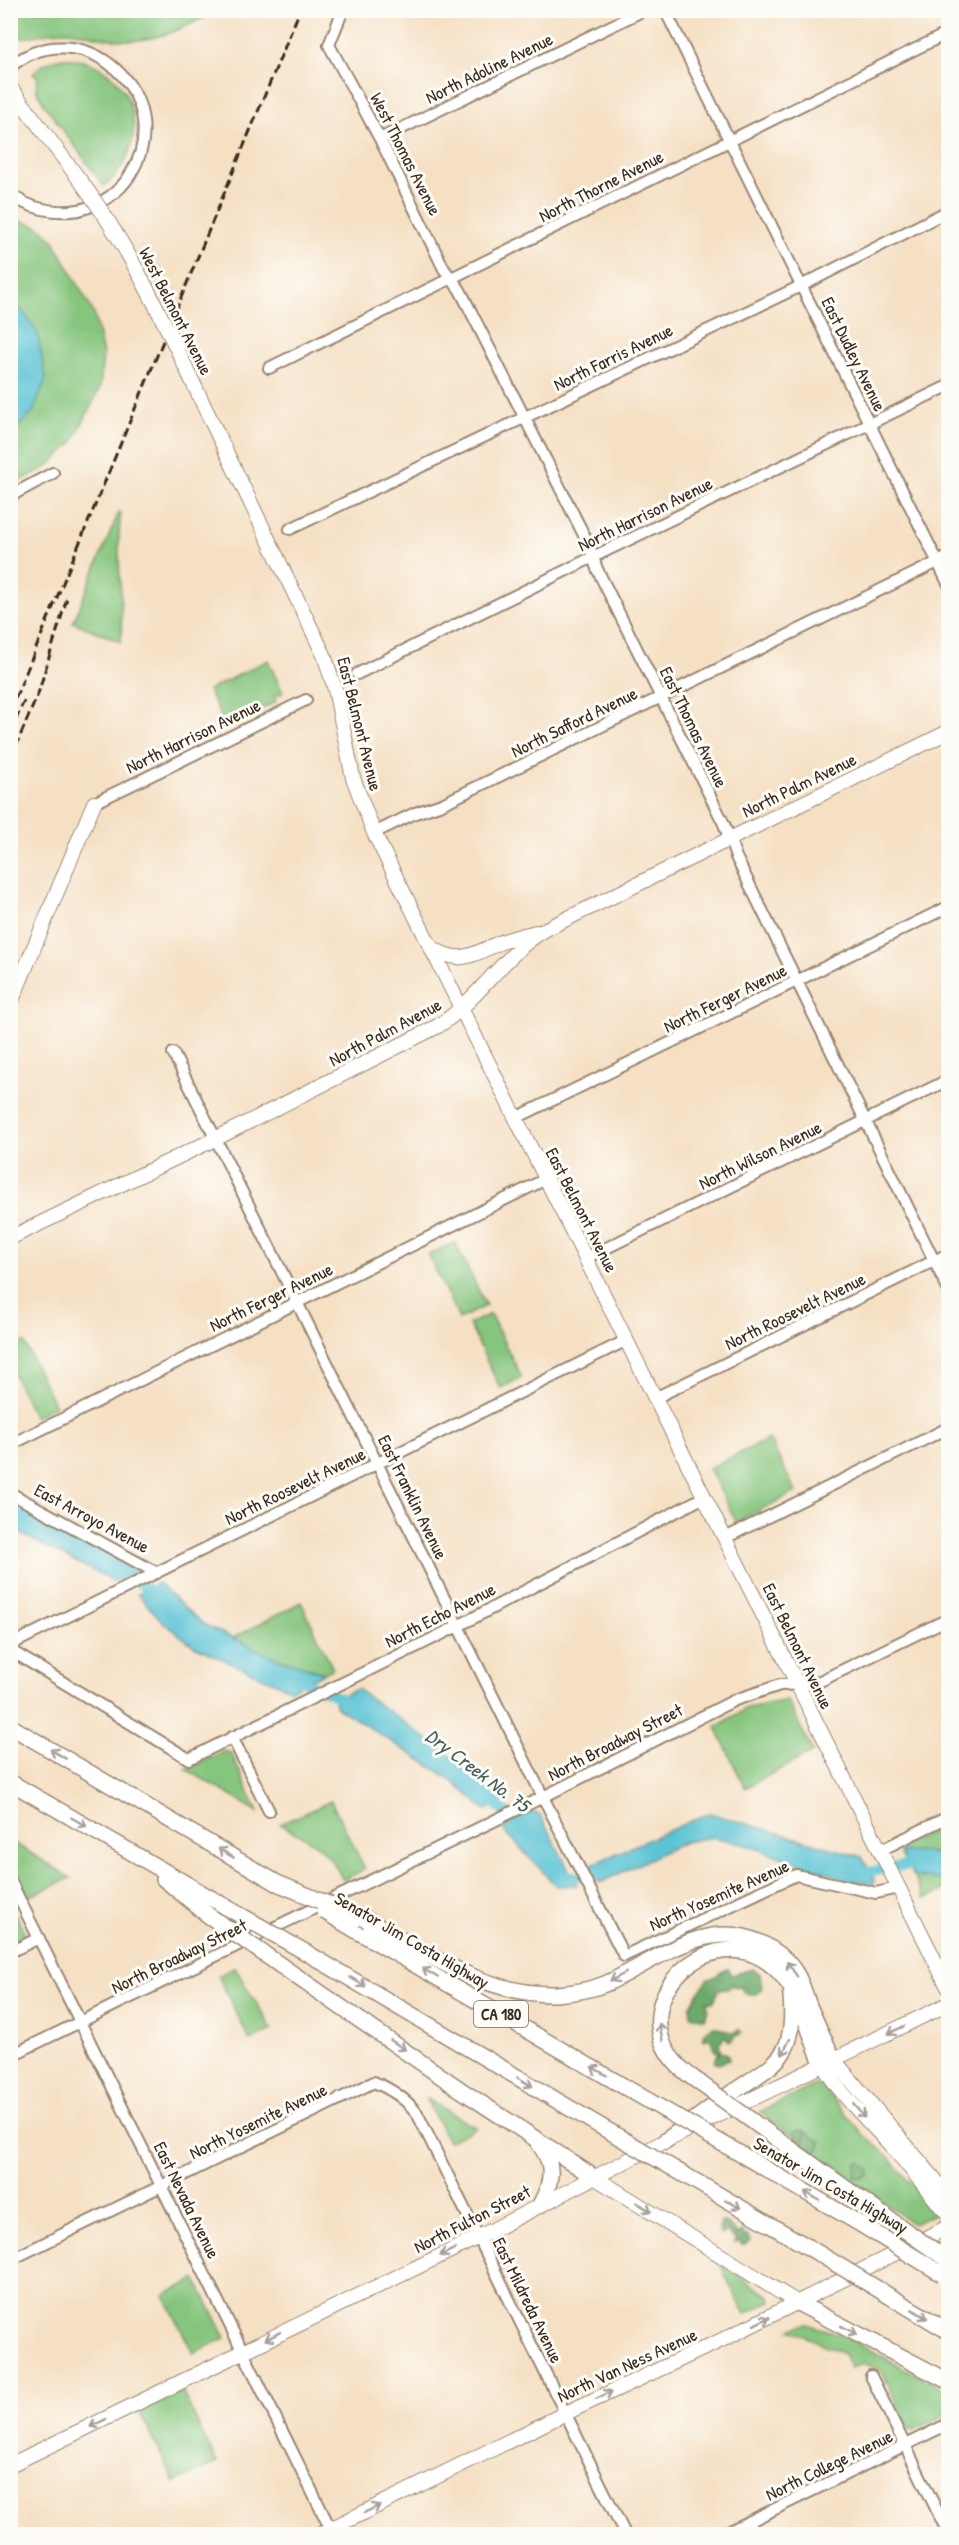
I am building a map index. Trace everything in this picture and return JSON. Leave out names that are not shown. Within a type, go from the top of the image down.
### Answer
[{"type":"highway","name":"Senator Jim Costa Highway","points":[[10,1726],[862,2225],[946,2271]]},
{"type":"highway","name":"CA 180","points":[[10,1782],[307,1953],[948,2331]]},
{"type":"highway","points":[[127,1849],[208,1915],[461,2090],[594,2177]]},
{"type":"highway","points":[[277,1883],[367,1920],[441,1961],[489,1983],[507,1989],[539,1994],[567,1993],[605,1984],[702,1937],[728,1935],[752,1939],[779,1954],[797,1974],[828,2063]]},
{"type":"highway","points":[[828,2063],[791,1989],[779,1972],[768,1963],[744,1952],[729,1951],[701,1957],[679,1972],[665,1991],[659,2016],[659,2029],[666,2051],[682,2071],[883,2215],[946,2271]]},
{"type":"highway","points":[[665,2141],[734,2091],[761,2076],[781,2057],[791,2037],[793,2025],[791,1989]]},
{"type":"highway","points":[[532,2136],[546,2154],[552,2177],[540,2205]]},
{"type":"highway","points":[[798,2303],[948,2381]]},
{"type":"main road","name":"West Belmont Avenue","points":[[10,87],[82,183],[125,250],[219,436]]},
{"type":"main road","name":"East Belmont Avenue","points":[[219,436],[324,655],[335,689],[353,778],[374,833],[948,1987]]},
{"type":"main road","name":"North Palm Avenue","points":[[10,1238],[416,1038],[447,1020],[462,1008],[520,948],[546,929],[948,732]]},
{"type":"main road","points":[[10,1005],[94,803]]},
{"type":"main road","points":[[431,947],[447,956],[461,958],[507,940],[546,929]]},
{"type":"main road","name":"North Fulton Street","points":[[10,2465],[478,2237],[665,2141],[948,2004]]},
{"type":"main road","points":[[828,2063],[948,2194]]},
{"type":"main road","points":[[828,2063],[858,2110],[948,2212]]},
{"type":"main road","points":[[594,2177],[798,2303]]},
{"type":"main road","name":"North Van Ness Avenue","points":[[328,2533],[566,2413],[798,2303],[948,2227]]},
{"type":"street","name":"West Thomas Avenue","points":[[343,10],[329,45],[380,139],[444,269],[452,279]]},
{"type":"street","name":"North Adoline Avenue","points":[[380,139],[644,10]]},
{"type":"street","name":"East Dudley Avenue","points":[[665,10],[948,583]]},
{"type":"street","name":"North Thorne Avenue","points":[[269,368],[948,33]]},
{"type":"street","points":[[10,67],[27,56],[57,48],[77,49],[97,56],[122,74],[134,90],[141,110],[144,130],[141,151],[134,170],[121,186],[105,199],[87,208],[66,211],[46,210],[13,197]]},
{"type":"street","name":"North Farris Avenue","points":[[290,529],[802,285],[948,211]]},
{"type":"street","name":"East Thomas Avenue","points":[[452,279],[460,290],[525,417],[948,1289]]},
{"type":"street","name":"North Harrison Avenue","points":[[357,674],[948,386]]},
{"type":"street","points":[[10,496],[53,473]]},
{"type":"street","name":"North Safford Avenue","points":[[374,833],[415,813],[442,804],[948,557]]},
{"type":"street","name":"North Harrison Avenue","points":[[94,803],[306,699]]},
{"type":"street","name":"North Ferger Avenue","points":[[516,1118],[948,907]]},
{"type":"street","name":"East Franklin Avenue","points":[[173,1053],[624,1956]]},
{"type":"street","name":"North Wilson Avenue","points":[[586,1258],[948,1080]]},
{"type":"street","name":"North Ferger Avenue","points":[[10,1445],[546,1179]]},
{"type":"street","name":"North Roosevelt Avenue","points":[[655,1398],[948,1254]]},
{"type":"street","name":"North Roosevelt Avenue","points":[[10,1645],[627,1340]]},
{"type":"street","points":[[724,1538],[948,1428]]},
{"type":"street","name":"East Arroyo Avenue","points":[[10,1493],[157,1573]]},
{"type":"street","name":"North Echo Avenue","points":[[10,1650],[189,1759],[458,1626],[704,1497]]},
{"type":"street","name":"North Broadway Street","points":[[10,2056],[517,1810],[735,1700],[780,1684],[814,1684],[948,1619]]},
{"type":"street","points":[[232,1737],[270,1811]]},
{"type":"street","points":[[881,1853],[948,1817]]},
{"type":"street","name":"North Yosemite Avenue","points":[[624,1956],[796,1875],[876,1893],[896,1884]]},
{"type":"street","name":"East Nevada Avenue","points":[[10,1880],[162,2186],[328,2533]]},
{"type":"street","points":[[10,1952],[39,1938]]},
{"type":"street","name":"North Yosemite Avenue","points":[[10,2260],[374,2082],[409,2102],[417,2113]]},
{"type":"street","name":"East Mildreda Avenue","points":[[417,2113],[625,2535]]},
{"type":"street","points":[[871,2376],[948,2533]]},
{"type":"street","name":"North College Avenue","points":[[724,2535],[948,2424]]},
{"type":"green space","points":[[10,11],[214,11],[178,30],[152,38],[125,40],[68,31],[11,38]]},
{"type":"green space","points":[[63,58],[88,63],[108,73],[122,89],[131,107],[134,128],[130,149],[120,169],[104,186],[44,104],[36,89],[38,77],[33,74],[46,63]]},
{"type":"green space","points":[[10,221],[22,221],[39,227],[53,239],[94,314],[103,354],[100,388],[73,442],[50,465],[11,486]]},
{"type":"green space","points":[[119,512],[121,513],[119,546],[121,642],[73,622]]},
{"type":"green space","points":[[268,660],[283,693],[274,697],[276,702],[226,727],[208,690]]},
{"type":"green space","points":[[455,1242],[486,1306],[459,1319],[428,1255]]},
{"type":"green space","points":[[490,1314],[522,1378],[500,1388],[469,1324]]},
{"type":"green space","points":[[24,1342],[55,1406],[34,1417],[11,1369],[11,1349]]},
{"type":"green space","points":[[769,1439],[796,1492],[736,1522],[709,1468]]},
{"type":"green space","points":[[301,1602],[333,1669],[324,1673],[276,1658],[231,1639]]},
{"type":"green space","points":[[787,1700],[813,1752],[745,1788],[716,1727],[747,1708]]},
{"type":"green space","points":[[224,1751],[231,1753],[258,1812],[186,1769]]},
{"type":"green space","points":[[331,1801],[365,1869],[343,1880],[324,1851],[280,1824]]},
{"type":"green space","points":[[948,1824],[948,1856],[922,1852],[900,1853],[901,1846]]},
{"type":"green space","points":[[11,1841],[71,1878],[28,1897],[11,1862]]},
{"type":"green space","points":[[914,1877],[948,1880],[948,1888],[925,1899]]},
{"type":"green space","points":[[10,1904],[30,1943],[10,1952]]},
{"type":"green space","points":[[235,1967],[272,2030],[250,2041],[218,1976]]},
{"type":"green space","points":[[728,1969],[732,1975],[752,1969],[760,1974],[762,1988],[756,1994],[746,1994],[740,1987],[735,1988],[732,1984],[728,1989],[717,1990],[718,1993],[713,2002],[706,2002],[709,2008],[704,2019],[691,2015],[690,2007],[707,1979]]},
{"type":"green space","points":[[714,2026],[733,2033],[738,2029],[742,2033],[734,2037],[732,2041],[725,2036],[719,2043],[721,2051],[729,2055],[729,2060],[718,2064],[714,2062],[719,2052],[714,2049],[713,2042],[709,2038],[704,2040],[705,2031]]},
{"type":"green space","points":[[819,2083],[864,2135],[887,2155],[934,2210],[934,2214],[913,2224],[760,2112]]},
{"type":"green space","points":[[427,2099],[476,2128],[448,2142]]},
{"type":"green space","points":[[803,2130],[811,2134],[812,2138],[818,2139],[821,2143],[819,2150],[814,2151],[811,2147],[808,2149],[804,2144],[806,2133],[803,2140],[799,2141],[794,2131]]},
{"type":"green space","points":[[860,2162],[869,2169],[869,2175],[861,2179],[855,2177],[856,2165]]},
{"type":"green space","points":[[724,2222],[734,2230],[736,2235],[743,2232],[744,2237],[747,2235],[751,2241],[745,2245],[741,2245],[740,2241],[734,2244],[735,2239],[726,2232],[720,2234],[720,2229],[718,2229],[721,2226],[720,2223]]},
{"type":"green space","points":[[720,2265],[770,2296],[771,2301],[745,2314]]},
{"type":"green space","points":[[196,2279],[226,2338],[193,2353],[164,2295]]},
{"type":"green space","points":[[807,2324],[842,2335],[948,2391],[948,2414],[914,2430],[909,2429],[882,2371],[864,2364],[851,2368],[844,2354],[790,2329]]},
{"type":"green space","points":[[182,2391],[217,2463],[175,2483],[139,2411]]},
{"type":"water","points":[[18,305],[37,332],[46,379],[33,412],[11,434],[11,313]]},
{"type":"water","points":[[10,1500],[137,1568],[136,1572],[115,1582],[11,1529]]},
{"type":"water","points":[[158,1583],[203,1624],[276,1658],[324,1673],[291,1690],[194,1646],[163,1622],[137,1594]]},
{"type":"water","points":[[357,1689],[440,1748],[506,1800],[486,1810],[447,1777],[337,1707],[333,1699]]},
{"type":"water","points":[[532,1812],[540,1815],[577,1885],[556,1886],[502,1828]]},
{"type":"water","points":[[709,1813],[862,1857],[875,1881],[873,1884],[848,1880],[740,1843],[713,1837],[684,1842],[600,1883],[590,1865]]},
{"type":"water","points":[[922,1852],[948,1856],[948,1880],[914,1877],[900,1853]]},
{"type":"waterway","name":"Dry Creek No. 75","points":[[117,1570],[150,1590],[158,1598]]},
{"type":"waterway","name":"Dry Creek No. 75","points":[[295,1677],[351,1703]]},
{"type":"waterway","name":"Dry Creek No. 75","points":[[485,1796],[527,1829]]},
{"type":"waterway","name":"Dry Creek No. 75","points":[[857,1871],[863,1873],[908,1865],[948,1870]]},
{"type":"waterway","name":"Dry Creek No. 75","points":[[560,1872],[572,1876],[584,1876],[608,1869]]},
{"type":"railway","points":[[10,711],[300,10]]},
{"type":"railway","points":[[10,760],[38,694],[67,598]]},
{"type":"railway","points":[[10,733],[24,701]]}]
